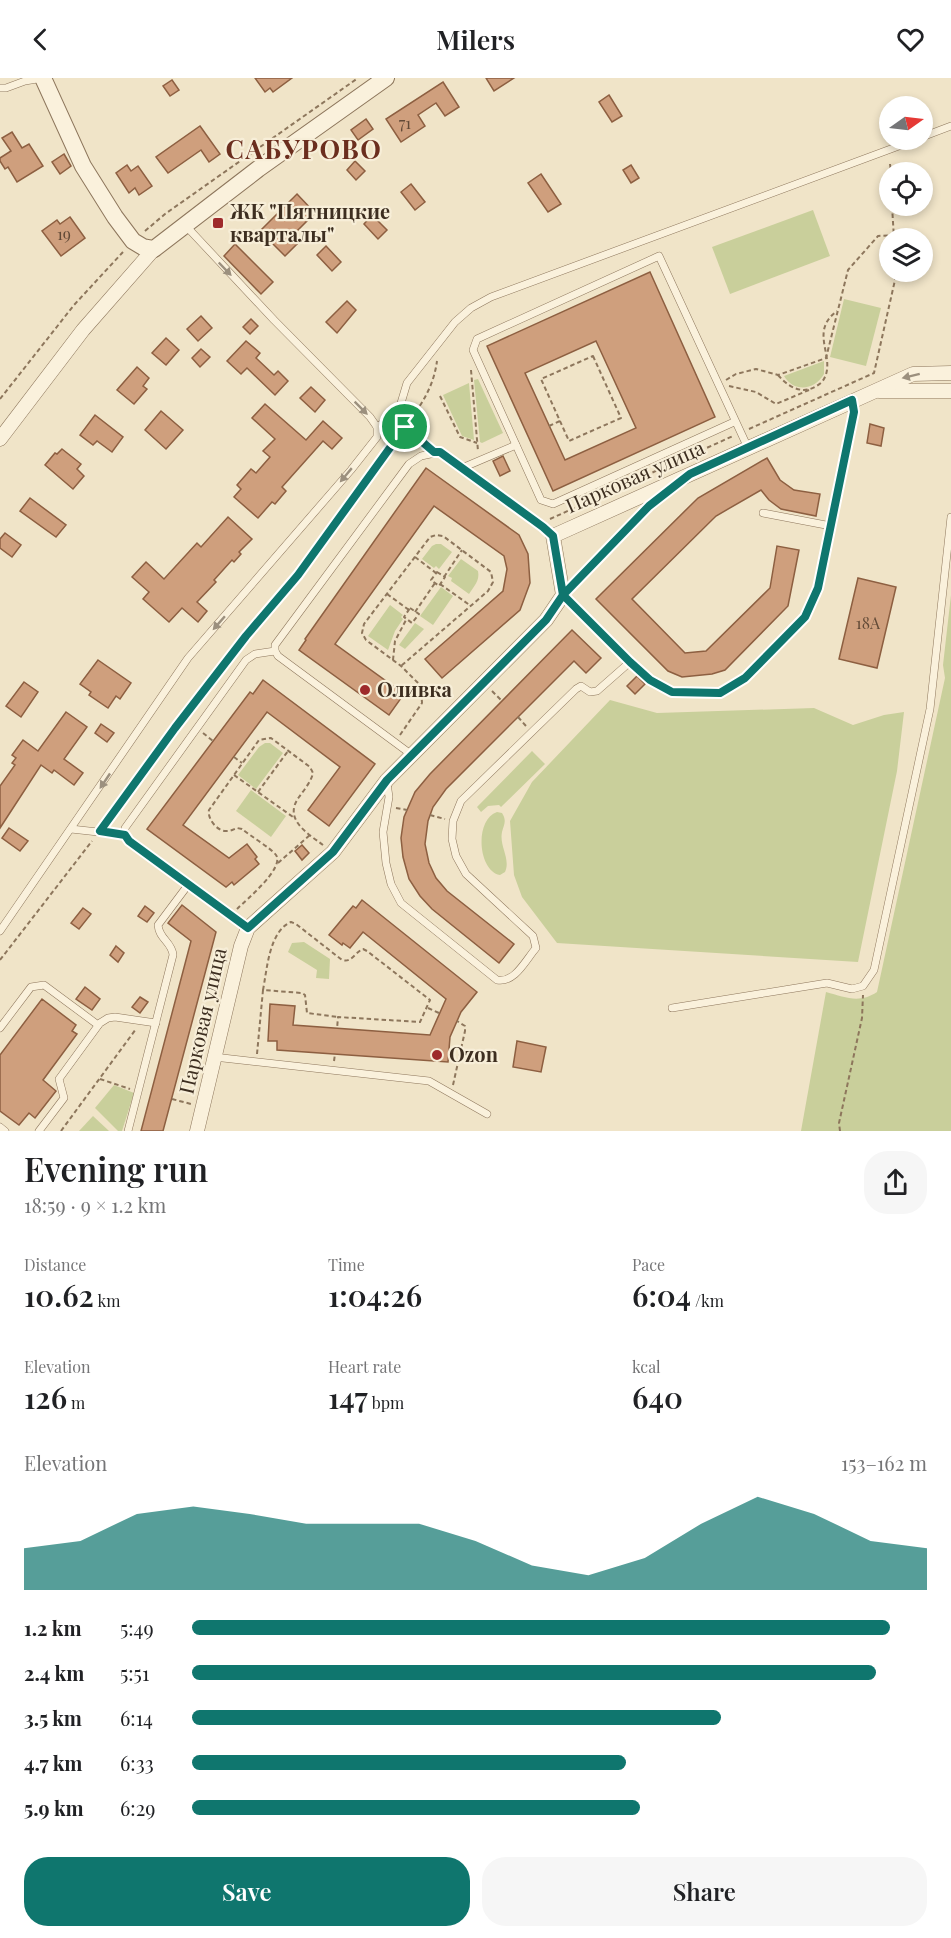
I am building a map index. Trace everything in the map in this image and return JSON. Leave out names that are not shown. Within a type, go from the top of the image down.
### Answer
[{"type":"street","points":[[43,78],[83,166],[115,217],[134,241],[143,247],[154,249]]},
{"type":"street","points":[[0,439],[83,330],[154,249],[258,169],[386,78]]},
{"type":"street","name":"Парковая улица","points":[[197,1131],[241,946],[248,928],[333,852],[387,780],[546,620],[563,595],[553,536],[873,390],[913,374],[951,373]]},
{"type":"street","name":"Парковая улица","points":[[873,390],[951,391]]},
{"type":"lane","points":[[0,94],[3,88],[43,78]]},
{"type":"lane","points":[[933,133],[951,126]]},
{"type":"lane","points":[[434,452],[405,427],[400,419],[401,403],[407,383],[455,322],[471,308],[491,297],[888,150]]},
{"type":"lane","points":[[0,931],[189,658],[377,437],[377,427],[370,417],[274,320],[185,225]]},
{"type":"lane","points":[[734,422],[553,504],[541,500],[473,350],[477,339],[659,256],[748,448]]},
{"type":"lane","points":[[690,474],[649,506],[563,595],[650,680],[672,692],[720,693],[745,678],[805,617],[818,588],[854,412],[852,400]]},
{"type":"lane","points":[[377,427],[385,422],[400,419]]},
{"type":"lane","points":[[462,468],[516,445]]},
{"type":"lane","points":[[412,755],[278,656],[275,651],[276,645],[409,464],[421,456],[440,452],[553,536]]},
{"type":"lane","points":[[763,513],[831,526]]},
{"type":"lane","points":[[672,1008],[827,983],[852,988],[863,986],[874,970],[930,709],[951,517]]},
{"type":"lane","points":[[248,928],[129,841],[125,835],[125,828],[246,660],[255,654],[275,651]]},
{"type":"lane","points":[[387,780],[389,797],[383,832],[386,863],[391,884],[401,903],[497,980],[506,981],[513,977],[536,948],[535,942],[532,936],[466,874],[456,856],[452,839],[453,821],[462,801],[576,689],[581,687],[590,692],[597,691],[630,662]]},
{"type":"lane","points":[[71,830],[125,835]]},
{"type":"lane","points":[[128,1131],[173,955],[170,945],[161,937],[158,925],[188,885]]},
{"type":"lane","points":[[0,1028],[31,987],[44,985],[98,1026]]},
{"type":"lane","points":[[39,1131],[64,1098],[59,1079],[98,1026],[108,1018],[115,1017],[156,1023]]},
{"type":"lane","points":[[214,1057],[429,1081],[487,1114]]},
{"type":"lane","points":[[0,1128],[5,1131]]},
{"type":"path","points":[[826,358],[848,270],[879,236]]},
{"type":"path","points":[[813,388],[795,390],[778,375],[756,369],[729,378],[720,386],[731,386],[756,392],[776,404],[813,388],[825,378],[828,368],[823,342],[824,328],[830,316],[838,310]]},
{"type":"path","points":[[473,350],[471,364],[477,443],[481,460]]},
{"type":"path","points":[[0,960],[246,636],[298,575],[420,407],[435,378],[439,354]]},
{"type":"path","points":[[593,356],[621,418],[569,441],[560,421],[541,379],[593,356]]},
{"type":"path","points":[[778,375],[826,358]]},
{"type":"path","points":[[440,396],[460,437],[477,443]]},
{"type":"path","points":[[549,426],[560,421]]},
{"type":"path","points":[[395,743],[422,703],[421,686],[401,666],[366,640],[362,633],[364,624],[430,537],[443,536],[491,572],[493,582],[489,591],[401,666]]},
{"type":"path","points":[[440,584],[462,550]]},
{"type":"path","points":[[415,557],[444,577]]},
{"type":"path","points":[[436,573],[431,580],[471,606]]},
{"type":"path","points":[[415,612],[435,583]]},
{"type":"path","points":[[387,594],[418,614],[412,623],[404,617],[409,610]]},
{"type":"path","points":[[393,660],[398,631],[407,618]]},
{"type":"path","points":[[278,863],[276,855],[242,829],[223,831],[211,821],[208,815],[209,810],[259,740],[265,738],[271,738],[310,767],[313,773],[312,779],[294,806],[294,818],[297,824],[333,852]]},
{"type":"path","points":[[258,793],[288,751]]},
{"type":"path","points":[[234,757],[242,763]]},
{"type":"path","points":[[234,776],[294,818]]},
{"type":"path","points":[[430,815],[453,821]]},
{"type":"path","points":[[231,916],[274,872],[278,863],[310,835]]},
{"type":"path","points":[[256,1061],[263,990],[274,940],[285,924],[291,922],[342,960],[352,959],[358,951],[363,949],[367,951],[430,1000],[422,1020],[417,1023],[307,1013],[306,999],[302,993],[263,990]]},
{"type":"path","points":[[840,1131],[839,1124],[862,1018],[863,986]]},
{"type":"path","points":[[428,1008],[439,1013]]},
{"type":"path","points":[[337,1029],[338,1017]]},
{"type":"path","points":[[62,1131],[142,1022]]},
{"type":"path","points":[[451,1094],[465,1030],[465,1026],[457,1022]]},
{"type":"path","points":[[100,1079],[138,1092]]},
{"type":"path","points":[[172,1099],[203,1106]]},
{"type":"green space","points":[[813,210],[830,256],[730,294],[712,247]]},
{"type":"green space","points":[[844,299],[881,308],[866,366],[830,357]]},
{"type":"green space","points":[[824,361],[824,374],[810,386],[793,385],[784,376]]},
{"type":"green space","points":[[478,379],[503,433],[482,443],[480,442],[474,380]]},
{"type":"green space","points":[[469,383],[474,440],[462,436],[443,395]]},
{"type":"green space","points":[[436,544],[441,544],[452,552],[439,569],[422,559]]},
{"type":"green space","points":[[461,559],[478,571],[477,581],[469,594],[451,581],[452,578],[448,576]]},
{"type":"green space","points":[[441,587],[453,596],[433,625],[420,616]]},
{"type":"green space","points":[[951,595],[951,1131],[801,1131],[826,992],[858,999],[877,992],[945,678],[943,665]]},
{"type":"green space","points":[[390,605],[403,615],[401,617],[403,619],[395,631],[388,650],[368,636]]},
{"type":"green space","points":[[415,623],[424,629],[405,649],[399,645]]},
{"type":"green space","points":[[610,700],[657,713],[814,708],[853,725],[884,715],[904,712],[897,771],[858,962],[557,943],[522,897],[514,875],[510,821],[532,782]]},
{"type":"green space","points":[[270,743],[283,753],[256,789],[238,775],[259,747]]},
{"type":"green space","points":[[532,751],[545,764],[501,807],[499,805],[488,806],[481,812],[477,807]]},
{"type":"green space","points":[[251,790],[286,816],[271,837],[236,811]]},
{"type":"green space","points":[[497,812],[502,813],[505,820],[502,842],[507,862],[505,872],[500,875],[487,865],[482,845],[485,825]]},
{"type":"green space","points":[[304,942],[330,959],[329,979],[316,978],[317,970],[288,952],[292,943]]},
{"type":"green space","points":[[114,1085],[134,1093],[122,1131],[118,1131],[95,1108]]},
{"type":"green space","points":[[93,1116],[109,1131],[79,1131]]},
{"type":"building","points":[[255,78],[292,78],[273,92],[270,88],[265,92]]},
{"type":"building","points":[[486,78],[514,78],[494,91]]},
{"type":"building","points":[[172,80],[179,90],[170,96],[163,86]]},
{"type":"building","points":[[443,82],[459,107],[445,116],[436,103],[418,115],[425,126],[401,142],[386,119]]},
{"type":"building","points":[[609,95],[622,116],[612,122],[599,102]]},
{"type":"building","points":[[366,119],[373,129],[358,140],[351,130]]},
{"type":"building","points":[[200,126],[220,154],[209,162],[201,150],[168,173],[156,157]]},
{"type":"building","points":[[12,132],[22,148],[29,144],[43,166],[17,182],[8,167],[5,169],[0,161],[0,158],[11,151],[2,138]]},
{"type":"building","points":[[64,154],[71,166],[60,174],[52,162]]},
{"type":"building","points":[[355,161],[365,171],[356,180],[347,170]]},
{"type":"building","points":[[127,165],[131,171],[138,166],[152,186],[139,195],[135,188],[129,193],[116,173]]},
{"type":"building","points":[[631,165],[639,178],[631,183],[623,170]]},
{"type":"building","points":[[541,174],[561,204],[548,212],[528,183]]},
{"type":"building","points":[[411,184],[425,202],[415,210],[401,192]]},
{"type":"building","points":[[297,194],[315,213],[291,237],[298,243],[285,256],[260,231]]},
{"type":"building","points":[[372,215],[387,230],[378,239],[364,224]]},
{"type":"building","points":[[70,217],[85,238],[61,256],[42,231],[57,220],[60,224]]},
{"type":"building","points":[[235,244],[273,282],[261,294],[224,256]]},
{"type":"building","points":[[326,246],[341,262],[332,271],[317,255]]},
{"type":"building","points":[[650,272],[715,417],[553,491],[487,346]],"holes":[[[596,341],[636,428],[565,460],[525,373]]]},
{"type":"building","points":[[347,301],[356,310],[337,333],[326,322]]},
{"type":"building","points":[[201,316],[212,328],[198,341],[187,329]]},
{"type":"building","points":[[251,319],[258,326],[250,334],[243,327]]},
{"type":"building","points":[[166,338],[179,350],[166,365],[152,353]]},
{"type":"building","points":[[246,341],[260,353],[256,358],[274,375],[278,371],[288,381],[275,395],[247,368],[241,374],[227,361]]},
{"type":"building","points":[[201,349],[210,357],[200,367],[192,358]]},
{"type":"building","points":[[137,367],[149,378],[143,386],[147,389],[134,404],[117,390]]},
{"type":"building","points":[[311,387],[325,400],[315,412],[300,398]]},
{"type":"building","points":[[265,404],[306,440],[323,421],[342,438],[332,449],[323,441],[282,487],[286,491],[258,518],[234,497],[241,489],[237,485],[251,469],[256,473],[270,457],[263,451],[275,439],[252,418]]},
{"type":"building","points":[[161,411],[183,430],[166,449],[145,430]]},
{"type":"building","points":[[95,415],[123,437],[112,452],[97,441],[93,445],[80,435]]},
{"type":"building","points":[[870,424],[884,428],[881,446],[867,443]]},
{"type":"building","points":[[62,449],[81,464],[77,469],[84,476],[73,489],[45,465],[55,453],[57,454]]},
{"type":"building","points":[[503,456],[510,471],[500,476],[493,461]]},
{"type":"building","points":[[767,458],[780,480],[794,490],[820,494],[816,516],[781,509],[761,490],[716,516],[632,599],[685,653],[706,651],[770,588],[777,546],[799,550],[788,606],[725,670],[712,674],[682,677],[668,671],[596,599],[698,498]]},
{"type":"building","points":[[426,468],[519,535],[528,554],[530,583],[520,610],[442,678],[425,659],[503,591],[507,569],[504,556],[434,506],[335,644],[404,694],[389,715],[299,650]]},
{"type":"building","points":[[30,498],[66,525],[56,537],[20,511]]},
{"type":"building","points":[[228,517],[252,539],[197,602],[207,611],[198,622],[182,608],[169,622],[143,599],[149,592],[132,577],[146,562],[164,579],[197,543],[201,547]]},
{"type":"building","points":[[5,533],[21,545],[12,557],[0,548],[0,539]]},
{"type":"building","points":[[858,578],[896,587],[877,668],[839,659]]},
{"type":"building","points":[[572,630],[601,658],[586,673],[574,661],[446,789],[433,807],[428,821],[425,844],[429,863],[436,878],[447,891],[514,944],[499,963],[432,909],[420,896],[409,879],[403,857],[401,838],[404,817],[415,792],[430,774]]},
{"type":"building","points":[[98,660],[131,683],[120,699],[116,696],[108,708],[89,695],[91,692],[80,684]]},
{"type":"building","points":[[637,676],[645,684],[635,694],[627,686]]},
{"type":"building","points":[[263,680],[375,764],[329,826],[308,810],[340,767],[267,712],[183,825],[229,858],[247,844],[257,857],[255,859],[259,864],[234,885],[232,882],[226,887],[147,829],[250,692],[253,694]]},
{"type":"building","points":[[24,682],[38,692],[21,717],[6,706]]},
{"type":"building","points":[[66,712],[87,727],[64,759],[83,773],[74,785],[54,770],[52,773],[41,765],[0,828],[0,786],[15,765],[12,763],[16,758],[12,755],[23,740],[38,751]]},
{"type":"building","points":[[101,724],[114,733],[107,742],[95,733]]},
{"type":"building","points":[[9,828],[28,841],[20,851],[2,838]]},
{"type":"building","points":[[302,845],[309,853],[302,860],[295,851]]},
{"type":"building","points":[[362,900],[477,992],[461,1012],[450,1037],[448,1062],[277,1050],[277,1041],[268,1041],[270,1004],[295,1006],[293,1025],[430,1035],[446,999],[363,932],[350,948],[329,935],[353,906],[356,908]]},
{"type":"building","points":[[182,905],[216,932],[163,1131],[141,1131],[191,941],[168,923]]},
{"type":"building","points":[[145,906],[154,913],[147,922],[138,916]]},
{"type":"building","points":[[83,908],[91,914],[79,929],[71,923]]},
{"type":"building","points":[[116,946],[124,953],[118,962],[110,955]]},
{"type":"building","points":[[85,987],[100,999],[92,1010],[76,999]]},
{"type":"building","points":[[140,997],[148,1002],[140,1013],[132,1007]]},
{"type":"building","points":[[42,999],[76,1025],[72,1031],[77,1034],[43,1080],[56,1091],[35,1118],[29,1113],[19,1125],[0,1111],[0,1055]]},
{"type":"building","points":[[517,1041],[546,1047],[541,1072],[513,1067]]},
{"type":"place","name":"ЖК \"Пятницкие кварталы\"","points":[[218,223]]},
{"type":"place","name":"Оливка","points":[[365,690]]},
{"type":"place","name":"Ozon","points":[[437,1055]]},
{"type":"district","name":"САБУРОВО","points":[[304,150]]},
{"type":"route","points":[[405,427],[298,575],[246,636],[100,831],[125,835],[129,841],[248,928],[333,852],[387,780],[546,620],[563,595],[649,506],[690,474],[852,400],[854,412],[818,588],[805,617],[745,678],[720,693],[672,692],[650,680],[563,595],[553,536],[440,452],[434,452],[405,427]]}]
